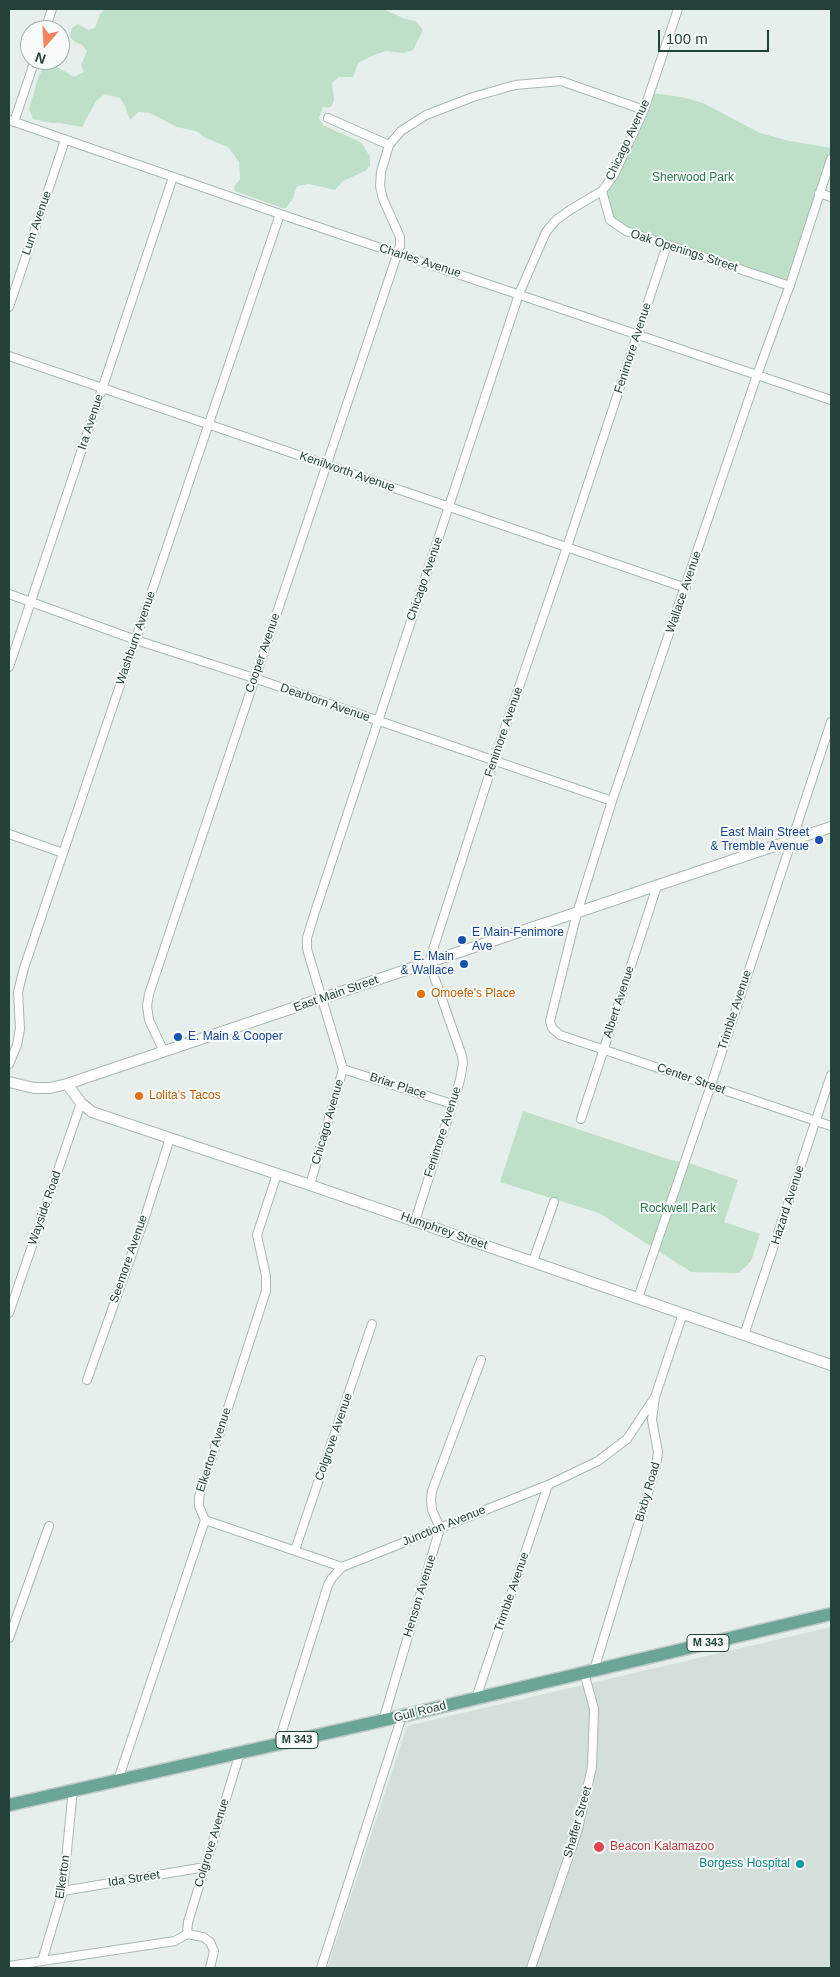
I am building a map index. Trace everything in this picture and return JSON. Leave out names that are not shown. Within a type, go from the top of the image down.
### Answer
[{"type":"main road","name":"Gull Road","points":[[9,1805],[383,1721],[831,1614]]},
{"type":"street","name":"Chicago Avenue","points":[[310,1185],[343,1069],[306,949],[307,938],[519,294],[546,232],[562,215],[602,191],[614,175],[644,110],[678,9]]},
{"type":"street","points":[[11,121],[31,70]]},
{"type":"street","points":[[398,254],[400,237],[383,199],[379,179],[389,145],[401,131],[426,115],[473,97],[515,85],[561,81],[644,110]]},
{"type":"street","points":[[328,118],[389,145]]},
{"type":"street","name":"Charles Avenue","points":[[11,121],[831,400]]},
{"type":"street","name":"Lum Avenue","points":[[9,307],[65,140]]},
{"type":"street","name":"Wallace Avenue","points":[[552,1028],[550,1021],[577,913],[612,801],[757,375],[790,286],[831,159]]},
{"type":"street","name":"Ira Avenue","points":[[9,667],[173,177]]},
{"type":"street","name":"Oak Openings Street","points":[[602,191],[610,220],[626,232],[790,286]]},
{"type":"street","points":[[820,193],[831,197]]},
{"type":"street","name":"Washburn Avenue","points":[[9,1064],[17,1045],[20,1029],[18,992],[24,968],[280,214]]},
{"type":"street","name":"Fenimore Avenue","points":[[415,1220],[460,1080],[462,1056],[429,962],[494,760],[667,245]]},
{"type":"street","name":"Cooper Avenue","points":[[164,1052],[149,1020],[147,1006],[149,994],[398,254]]},
{"type":"street","name":"Kenilworth Avenue","points":[[9,356],[686,588]]},
{"type":"street","name":"Dearborn Avenue","points":[[9,594],[136,640],[254,678],[612,801]]},
{"type":"street","name":"Trimble Avenue","points":[[638,1298],[711,1086],[831,722]]},
{"type":"street","name":"East Main Street","points":[[9,1082],[34,1088],[50,1088],[67,1084],[831,827]]},
{"type":"street","points":[[9,834],[63,853]]},
{"type":"street","name":"Albert Avenue","points":[[581,1118],[657,886]]},
{"type":"street","name":"Center Street","points":[[552,1028],[560,1035],[831,1126]]},
{"type":"street","name":"Briar Place","points":[[343,1069],[452,1104]]},
{"type":"street","name":"Hazard Avenue","points":[[744,1335],[831,1075]]},
{"type":"street","name":"Humphrey Street","points":[[67,1084],[81,1103],[92,1112],[415,1220],[831,1364]]},
{"type":"street","name":"Wayside Road","points":[[9,1313],[81,1103]]},
{"type":"street","name":"Seemore Avenue","points":[[87,1380],[145,1216],[170,1138]]},
{"type":"street","name":"Elkerton Avenue","points":[[205,1520],[199,1506],[199,1498],[266,1291],[266,1276],[258,1236],[277,1174]]},
{"type":"street","points":[[533,1261],[554,1202]]},
{"type":"street","name":"Bixby Road","points":[[589,1671],[656,1466],[658,1452],[652,1420],[655,1397],[682,1314]]},
{"type":"street","name":"Colgrove Avenue","points":[[295,1550],[372,1324]]},
{"type":"street","points":[[440,1528],[432,1510],[432,1491],[481,1360]]},
{"type":"street","name":"Junction Avenue","points":[[342,1567],[548,1485],[598,1461],[628,1439],[655,1397]]},
{"type":"street","name":"Trimble Avenue","points":[[476,1698],[548,1485]]},
{"type":"street","points":[[118,1780],[205,1520],[342,1567],[328,1585],[278,1744]]},
{"type":"street","points":[[9,1638],[49,1526]]},
{"type":"street","name":"Henson Avenue","points":[[383,1721],[440,1528]]},
{"type":"street","name":"Shaffer Street","points":[[531,1968],[578,1829],[592,1766],[594,1709],[589,1671]]},
{"type":"street","points":[[321,1968],[402,1716]]},
{"type":"street","name":"Colgrove Avenue","points":[[187,1934],[188,1922],[240,1753]]},
{"type":"street","name":"Elkerton","points":[[42,1961],[63,1891],[73,1790]]},
{"type":"street","name":"Ida Street","points":[[63,1891],[205,1867]]},
{"type":"street","points":[[9,1966],[175,1941],[187,1934],[204,1937],[210,1942],[214,1951],[210,1968]]},
{"type":"shaded area","name":"Beacon Kalamazoo","points":[[831,1627],[831,1968],[327,1968],[407,1726]]},
{"type":"green space","points":[[105,9],[383,9],[405,19],[416,21],[423,30],[413,50],[404,53],[386,51],[374,55],[358,63],[353,77],[339,77],[332,83],[334,99],[332,106],[328,108],[323,107],[319,118],[323,125],[362,143],[370,157],[370,166],[365,171],[343,181],[335,190],[309,184],[297,186],[293,198],[286,208],[282,208],[235,191],[234,187],[240,179],[239,162],[228,147],[204,137],[196,131],[177,127],[150,113],[138,112],[130,120],[120,98],[105,94],[96,101],[82,127],[33,119],[29,109],[39,75],[43,70],[62,70],[74,77],[84,72],[81,65],[87,51],[70,37],[72,28],[78,24],[88,30],[95,28],[100,14]]},
{"type":"green space","name":"Sherwood Park","points":[[651,93],[682,97],[703,103],[760,133],[790,141],[831,148],[831,155],[787,283],[629,231],[610,215],[604,191]]},
{"type":"green space","name":"Rockwell Park","points":[[523,1111],[738,1180],[724,1222],[760,1234],[751,1261],[739,1273],[691,1272],[599,1213],[500,1182]]},
{"type":"place","name":"East Main Street & Tremble Avenue","points":[[819,840]]},
{"type":"place","name":"E Main-Fenimore Ave","points":[[462,940]]},
{"type":"place","name":"E. Main & Wallace","points":[[464,964]]},
{"type":"place","name":"Omoefe's Place","points":[[421,994]]},
{"type":"place","name":"E. Main & Cooper","points":[[178,1037]]},
{"type":"place","name":"Lolita's Tacos","points":[[139,1096]]},
{"type":"place","name":"Beacon Kalamazoo","points":[[599,1847]]},
{"type":"place","name":"Borgess Hospital","points":[[800,1864]]}]
